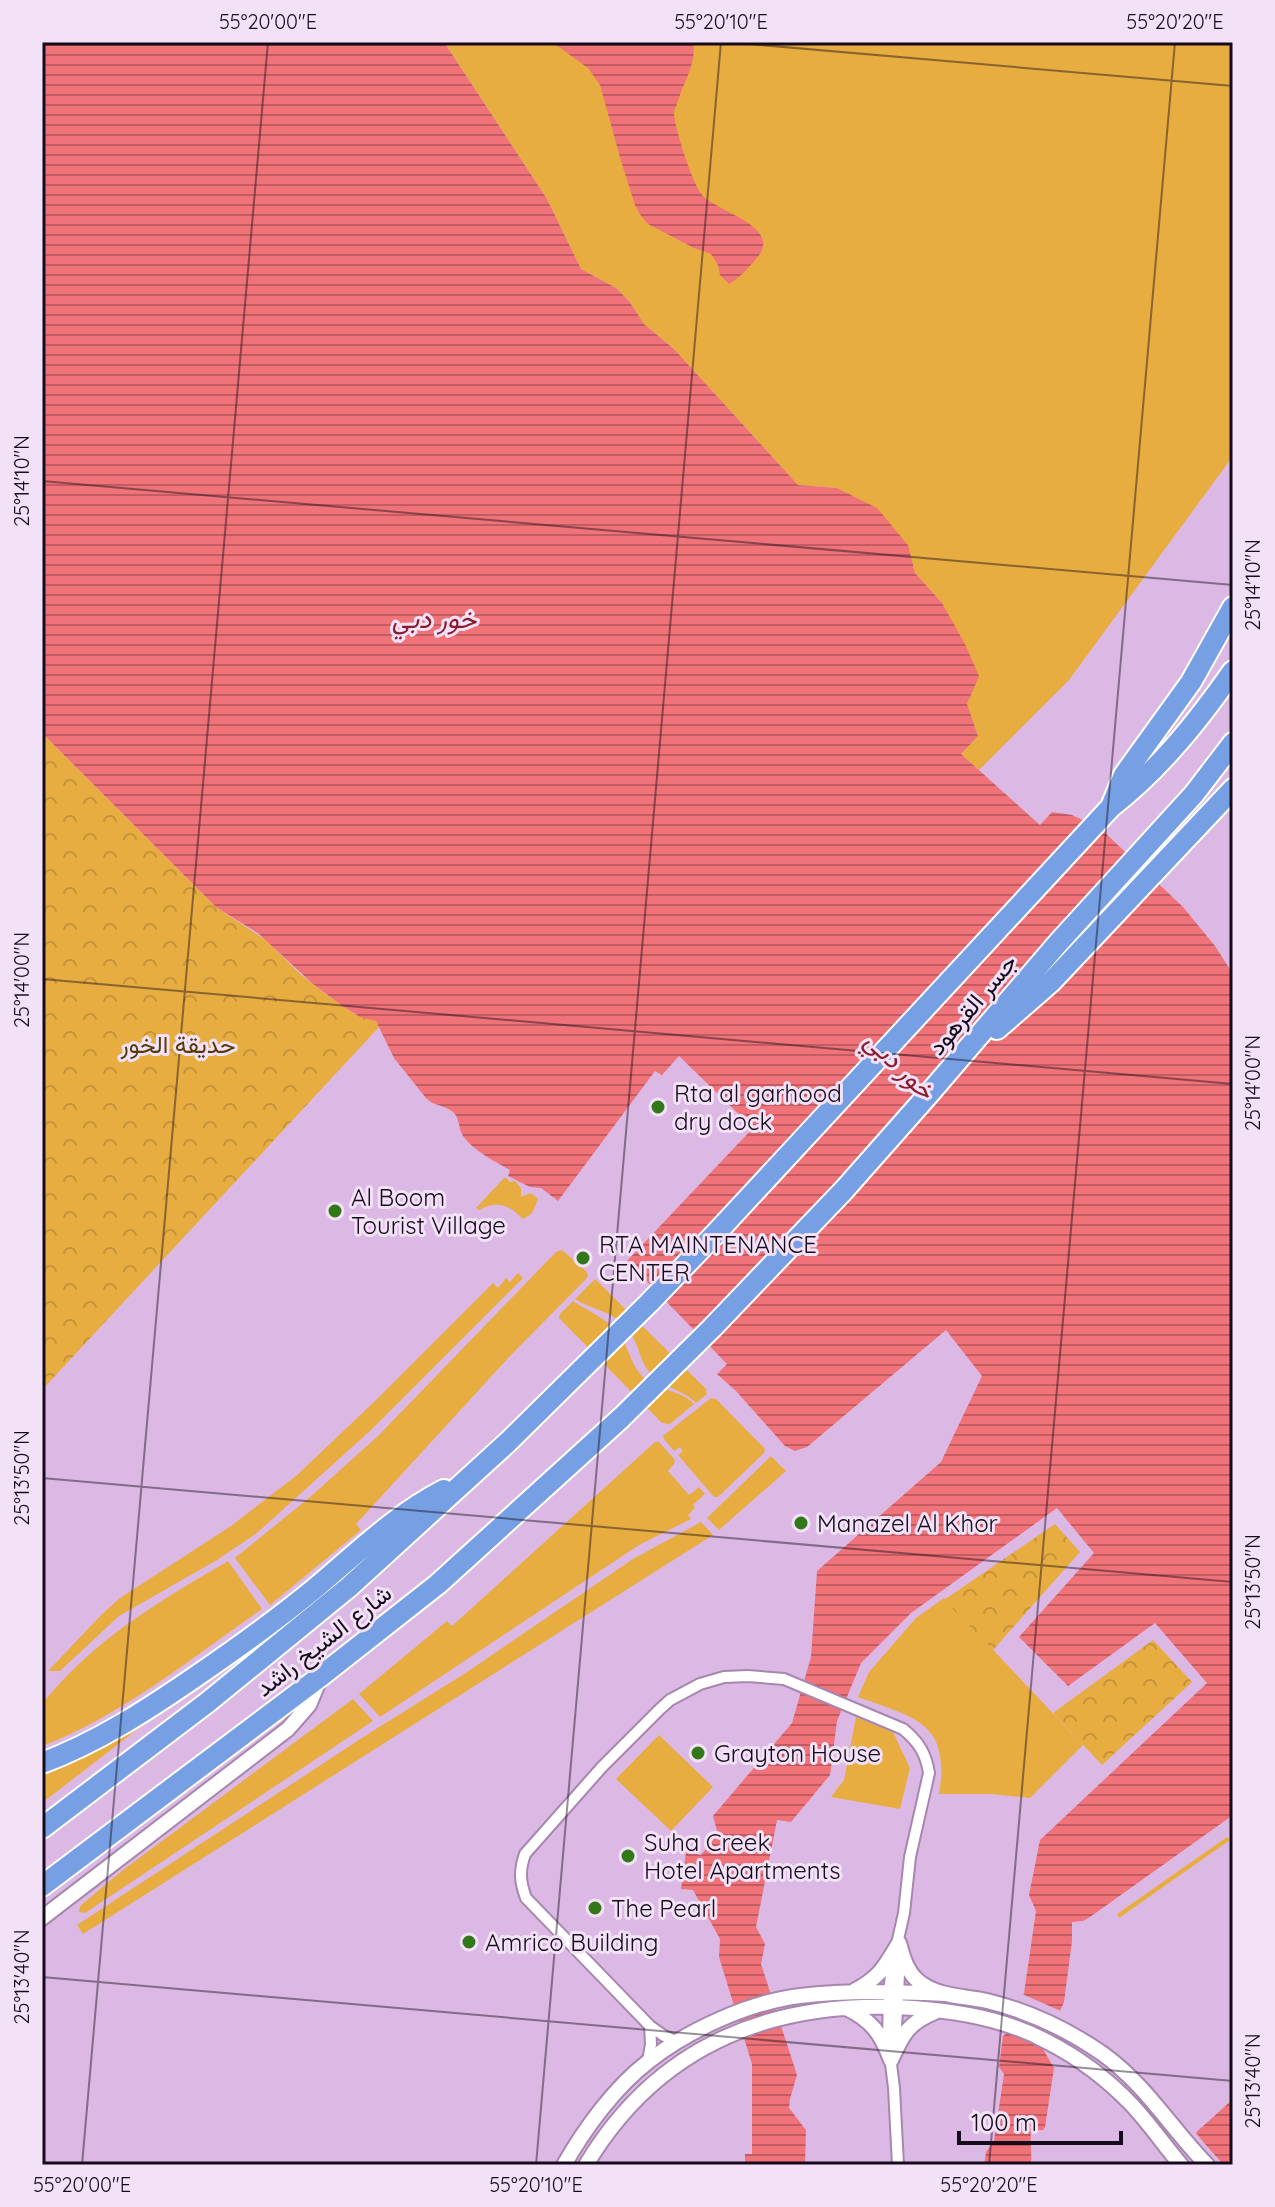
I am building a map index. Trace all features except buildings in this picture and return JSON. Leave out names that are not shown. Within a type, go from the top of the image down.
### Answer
[{"type":"highway","points":[[1111,807],[1124,775],[1191,682],[1233,607]]},
{"type":"highway","points":[[1111,807],[1162,762],[1233,671]]},
{"type":"highway","name":"جسر القرهود","points":[[621,1418],[800,1237],[886,1143],[1059,942],[1194,794],[1233,743]]},
{"type":"highway","points":[[970,1047],[1008,1020],[1051,982],[1233,789]]},
{"type":"highway","name":"جسر القرهود","points":[[578,1374],[718,1231],[1111,807]]},
{"type":"highway","name":"شارع الشيخ راشد","points":[[42,1828],[208,1702],[349,1587],[578,1374]]},
{"type":"highway","name":"شارع الشيخ راشد","points":[[42,1886],[438,1584],[621,1418]]},
{"type":"highway","points":[[42,1763],[95,1740],[155,1704],[267,1627],[411,1508],[462,1484]]},
{"type":"street","points":[[42,1918],[288,1729],[309,1705],[321,1676]]},
{"type":"street","points":[[678,2042],[650,2026],[526,1898],[520,1868],[525,1854],[602,1767],[670,1700],[700,1684],[724,1677],[784,1679],[903,1729],[922,1748],[929,1773],[910,1857],[899,1943],[892,1966],[893,1999],[888,2040],[898,2165]]},
{"type":"street","points":[[852,1993],[881,1973],[899,1943]]},
{"type":"street","points":[[899,1943],[906,1966],[916,1979],[935,1991],[1019,2010],[1075,2037],[1129,2074],[1207,2165]]},
{"type":"street","points":[[564,2165],[602,2108],[648,2061],[678,2042],[745,2010],[772,2002],[800,1996],[852,1993],[977,2017],[1046,2040],[1078,2059],[1116,2089],[1181,2165]]},
{"type":"street","points":[[586,2165],[612,2126],[644,2089],[707,2046],[754,2026],[804,2012],[947,1994]]},
{"type":"street","points":[[846,2008],[874,2027],[891,2060]]},
{"type":"street","points":[[891,2060],[904,2032],[922,2017],[939,2010]]},
{"type":"street","points":[[648,2061],[650,2026]]},
{"type":"green space","points":[[444,42],[1233,42],[1233,456],[1069,680],[979,770],[961,754],[978,736],[967,705],[970,695],[942,603],[915,573],[907,545],[837,488],[798,485],[674,349],[644,324],[616,288],[581,269],[547,199]]},
{"type":"green space","name":"حديقة الخور","points":[[42,733],[216,907],[267,941],[327,995],[356,1015],[374,1019],[380,1026],[42,1390]]},
{"type":"green space","points":[[505,1177],[521,1188],[521,1197],[530,1193],[538,1198],[533,1211],[523,1219],[502,1206],[476,1208]]},
{"type":"green space","points":[[562,1250],[586,1271],[587,1278],[511,1355],[356,1524],[361,1530],[270,1605],[235,1558],[309,1498],[379,1435],[556,1252]]},
{"type":"green space","points":[[518,1273],[523,1278],[371,1430],[257,1533],[217,1560],[119,1616],[60,1671],[48,1671],[120,1598],[231,1526],[296,1476],[493,1283],[498,1288],[506,1278],[510,1282]]},
{"type":"green space","points":[[595,1279],[706,1389],[707,1394],[696,1403],[658,1380],[648,1371],[633,1336],[623,1324],[611,1315],[575,1299]]},
{"type":"green space","points":[[573,1301],[614,1328],[644,1378],[694,1404],[670,1424],[662,1423],[559,1318]]},
{"type":"green space","points":[[711,1398],[716,1399],[765,1449],[718,1497],[714,1497],[678,1455],[683,1451],[680,1447],[674,1451],[663,1436]]},
{"type":"green space","points":[[655,1442],[659,1442],[675,1460],[668,1471],[689,1495],[699,1487],[705,1494],[693,1505],[695,1508],[688,1515],[691,1519],[639,1545],[380,1717],[359,1694],[447,1621],[452,1626]]},
{"type":"green space","points":[[771,1456],[786,1471],[719,1530],[707,1518]]},
{"type":"green space","points":[[701,1522],[713,1535],[83,1934],[77,1925],[464,1674],[633,1559]]},
{"type":"green space","points":[[1055,1524],[1080,1552],[993,1650],[944,1600]]},
{"type":"green space","points":[[228,1561],[262,1609],[128,1702],[42,1746],[42,1704],[83,1660],[128,1624]]},
{"type":"green space","points":[[944,1598],[1083,1745],[1030,1798],[939,1794],[941,1770],[934,1737],[912,1718],[858,1697],[869,1672],[916,1618]]},
{"type":"green space","points":[[1153,1640],[1192,1682],[1102,1765],[1053,1713]]},
{"type":"green space","points":[[353,1699],[373,1721],[85,1913],[79,1912],[80,1906],[123,1870]]},
{"type":"green space","points":[[856,1717],[893,1732],[910,1768],[900,1809],[831,1797],[844,1780]]},
{"type":"green space","points":[[141,1723],[143,1725],[42,1803],[42,1773],[83,1756]]},
{"type":"green space","points":[[659,1735],[713,1787],[671,1831],[616,1779]]},
{"type":"green space","points":[[1227,1837],[1230,1840],[1119,1918],[1117,1914]]},
{"type":"water","name":"خور دبي","points":[[42,42],[444,42],[547,199],[581,269],[616,288],[644,324],[674,349],[798,485],[837,488],[877,508],[908,545],[915,573],[942,603],[979,676],[967,704],[978,736],[961,754],[1040,825],[1052,812],[1072,815],[1101,829],[1183,907],[1233,974],[1233,1815],[1090,1917],[1072,1922],[1064,2002],[1043,2049],[1054,2068],[1045,2127],[1043,2130],[1031,2130],[1031,2165],[984,2165],[986,2152],[994,2141],[1004,2074],[999,2067],[1003,2036],[1008,2032],[1024,1993],[1036,1911],[1029,1895],[1040,1840],[1207,1683],[1155,1623],[1068,1686],[1019,1637],[1094,1553],[1057,1508],[911,1613],[861,1663],[837,1721],[830,1775],[791,1822],[777,1820],[756,1927],[765,1944],[761,1964],[797,2075],[789,2108],[806,2130],[805,2165],[745,2165],[745,2154],[752,2154],[752,2064],[719,1957],[720,1939],[693,1890],[681,1889],[686,1852],[701,1855],[718,1834],[713,1816],[792,1723],[811,1657],[817,1571],[941,1462],[982,1376],[946,1330],[807,1447],[795,1451],[785,1446],[717,1374],[727,1364],[627,1261],[753,1128],[679,1056],[662,1075],[655,1071],[558,1201],[541,1188],[530,1187],[508,1176],[510,1170],[485,1155],[461,1133],[454,1113],[426,1098],[394,1058],[376,1021],[360,1017],[341,1005],[313,984],[259,934],[216,907],[42,733]]},
{"type":"water","points":[[552,42],[693,42],[692,65],[674,113],[689,168],[702,195],[756,229],[762,238],[763,248],[737,279],[729,284],[720,275],[711,254],[648,224],[641,216],[621,161],[600,85],[588,68]]},
{"type":"water","points":[[1233,2099],[1233,2157],[1225,2165],[1160,2165]]},
{"type":"pier","points":[[1020,1993],[1063,2012],[1047,2049],[1049,2051],[1003,2031]]},
{"type":"pier","points":[[1193,2129],[1224,2165],[1167,2165],[1162,2158]]},
{"type":"place","name":"Rta al garhood dry dock","points":[[658,1107]]},
{"type":"place","name":"Al Boom Tourist Village","points":[[335,1211]]},
{"type":"place","name":"RTA MAINTENANCE CENTER","points":[[583,1258]]},
{"type":"place","name":"Manazel Al Khor","points":[[801,1523]]},
{"type":"place","name":"Grayton House","points":[[698,1753]]},
{"type":"place","name":"Suha Creek Hotel Apartments","points":[[628,1856]]},
{"type":"place","name":"The Pearl","points":[[595,1908]]},
{"type":"place","name":"Amrico Building","points":[[469,1942]]}]
